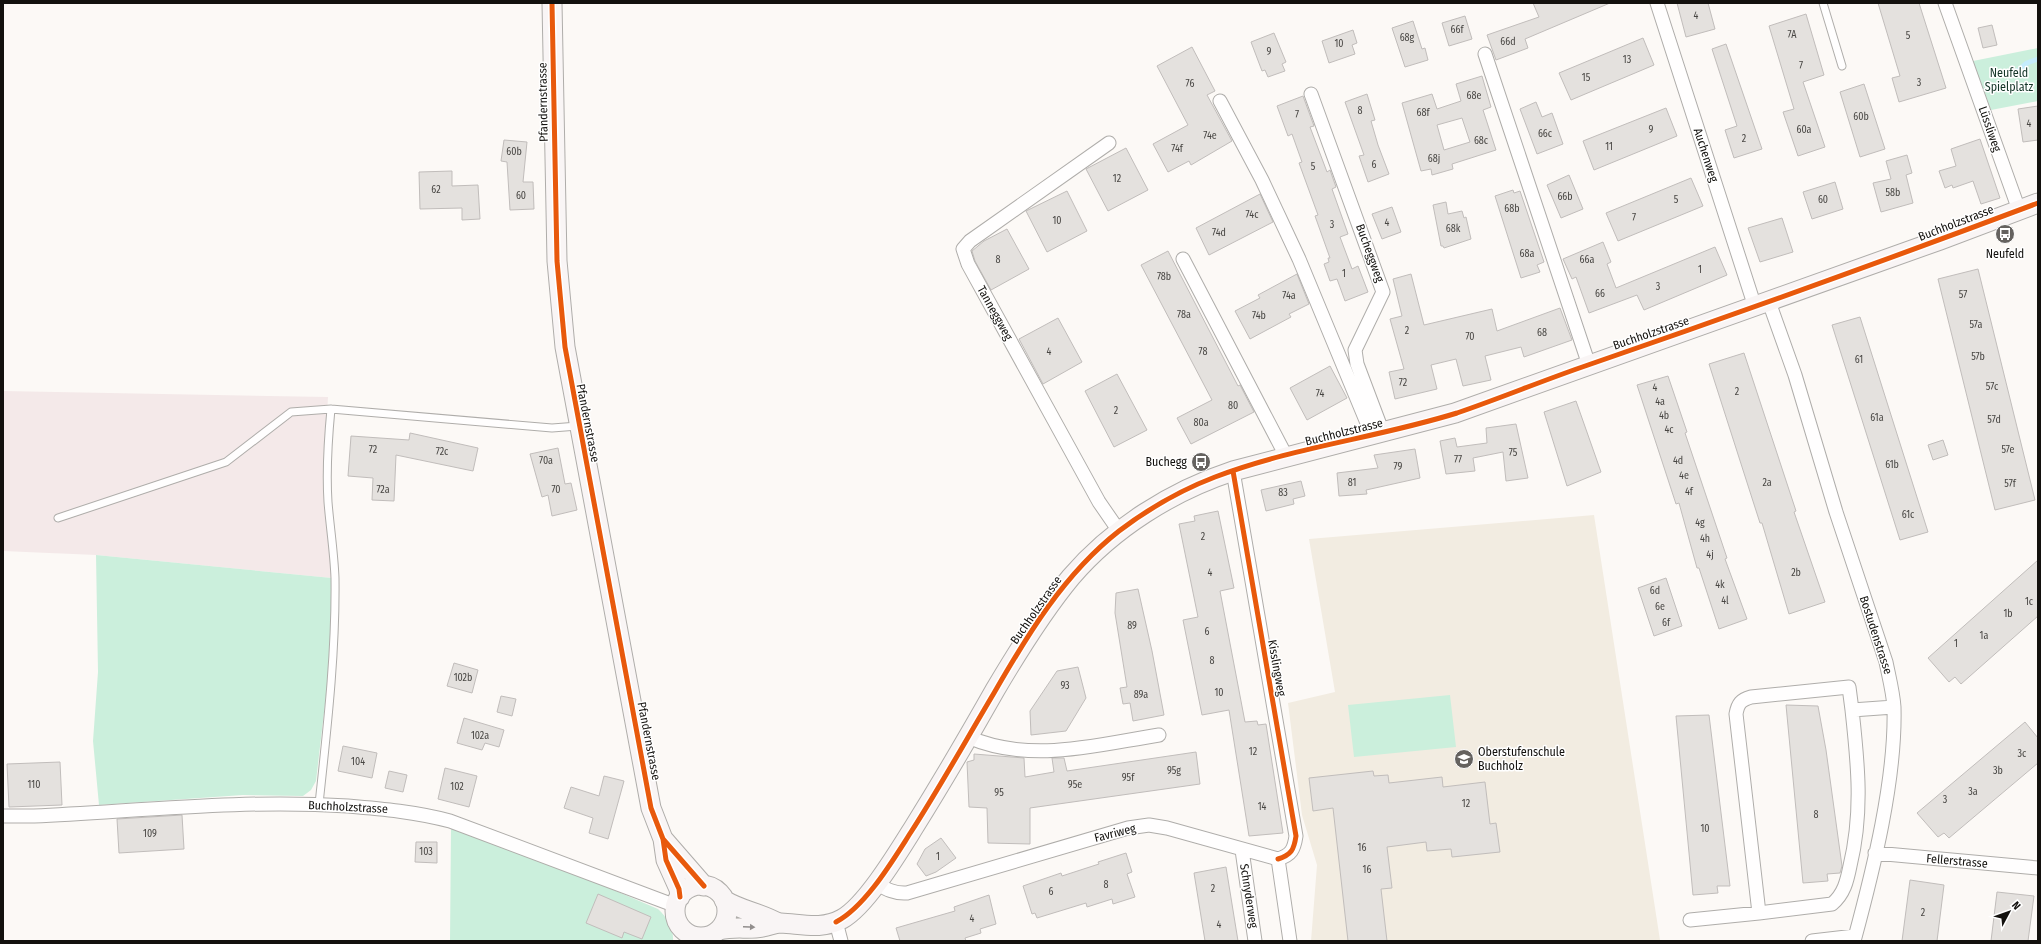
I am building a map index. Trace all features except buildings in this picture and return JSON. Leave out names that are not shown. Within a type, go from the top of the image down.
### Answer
[{"type":"street","name":"Pfandernstrasse","points":[[552,3],[557,261],[564,347],[650,804],[663,839],[666,860],[679,889],[678,901]]},
{"type":"street","name":"Auchenweg","points":[[1657,3],[1762,304]]},
{"type":"street","name":"Lüssliweg","points":[[1945,3],[2019,210]]},
{"type":"street","points":[[1485,54],[1589,365]]},
{"type":"street","name":"Bucheggweg","points":[[1312,94],[1383,292],[1354,350],[1378,434]]},
{"type":"street","name":"Buchholzstrasse","points":[[1220,101],[1262,180],[1378,434]]},
{"type":"street","name":"Tanneggweg","points":[[1109,143],[970,241],[963,249],[968,264],[1099,502],[1119,531]]},
{"type":"street","name":"Buchholzstrasse","points":[[712,936],[731,927],[761,928],[778,923],[820,925],[836,922],[854,911],[914,826],[1018,652],[1056,595],[1085,562],[1119,531],[1151,509],[1185,491],[1233,471],[1455,413],[1762,304],[2038,203]]},
{"type":"street","points":[[1183,259],[1286,456]]},
{"type":"street","name":"Bostudenstrasse","points":[[1762,304],[1795,375],[1836,512],[1886,662],[1894,707],[1892,755],[1875,853],[1855,938],[1812,941]]},
{"type":"street","name":"Kisslingweg","points":[[1233,471],[1296,836],[1295,847],[1288,856],[1278,859]]},
{"type":"street","points":[[1690,920],[1759,913],[1832,904],[1840,897],[1846,884],[1853,857],[1860,804],[1849,686],[1751,696],[1743,699],[1737,706],[1736,714],[1759,913]]},
{"type":"street","points":[[1852,710],[1894,707]]},
{"type":"street","points":[[968,737],[1027,752],[1051,752],[1160,735]]},
{"type":"street","name":"Buchholzstrasse","points":[[3,816],[41,816],[213,806],[319,804],[393,809],[423,814],[450,821],[678,901]]},
{"type":"street","name":"Favriweg","points":[[875,883],[890,891],[900,894],[907,893],[1128,828],[1149,825],[1167,828],[1278,859]]},
{"type":"street","name":"Pfandernstrasse","points":[[663,839],[704,886]]},
{"type":"street","name":"Schnyderweg","points":[[1242,850],[1255,941]]},
{"type":"street","name":"Fellerstrasse","points":[[1875,853],[2038,868]]},
{"type":"street","points":[[1278,859],[1290,941]]},
{"type":"street","points":[[704,886],[713,888],[720,893],[724,900],[727,916],[712,936],[680,934],[676,913],[678,901],[690,888],[704,886]]},
{"type":"street","name":"Buchholzstrasse","points":[[724,900],[738,908],[764,915],[778,923]]},
{"type":"street","points":[[836,922],[841,941]]},
{"type":"lane","points":[[1823,3],[1842,66]]},
{"type":"lane","points":[[58,518],[226,462],[291,412],[331,409],[552,428],[578,426]]},
{"type":"lane","points":[[319,804],[330,689],[334,610],[334,557],[328,503],[327,464],[331,409]]},
{"type":"shaded area","points":[[3,391],[328,397],[323,486],[331,550],[332,578],[96,555],[3,551]]},
{"type":"shaded area","name":"Oberstufenschule Buchholz","points":[[1594,515],[1660,940],[1311,941],[1317,865],[1302,815],[1288,703],[1335,692],[1309,539]]},
{"type":"green space","name":"Neufeld Spielplatz","points":[[2038,48],[2038,101],[1991,110],[1973,61]]},
{"type":"green space","points":[[96,555],[332,578],[330,661],[316,781],[311,790],[303,796],[243,795],[99,805],[93,741],[98,672]]},
{"type":"green space","points":[[1450,695],[1456,747],[1354,757],[1348,705]]},
{"type":"green space","points":[[451,826],[574,873],[658,909],[669,924],[673,941],[450,941]]},
{"type":"waterway","points":[[2014,74],[2027,63],[2038,59]]},
{"type":"cycle path","points":[[552,3],[557,261],[565,347],[651,808],[663,839],[666,860],[679,889],[680,897]]},
{"type":"cycle path","points":[[836,922],[858,905],[887,869],[932,798],[1020,649],[1049,606],[1081,566],[1099,548],[1141,515],[1177,494],[1215,477],[1274,458],[1427,422],[1457,413],[1814,286],[2038,203]]},
{"type":"cycle path","points":[[1233,471],[1296,836],[1293,848],[1289,854],[1278,859]]},
{"type":"cycle path","points":[[663,839],[704,886]]},
{"type":"place","name":"Neufeld","points":[[2005,234]]},
{"type":"place","name":"Buchegg","points":[[1201,462]]},
{"type":"place","name":"Oberstufenschule Buchholz","points":[[1464,759]]}]
